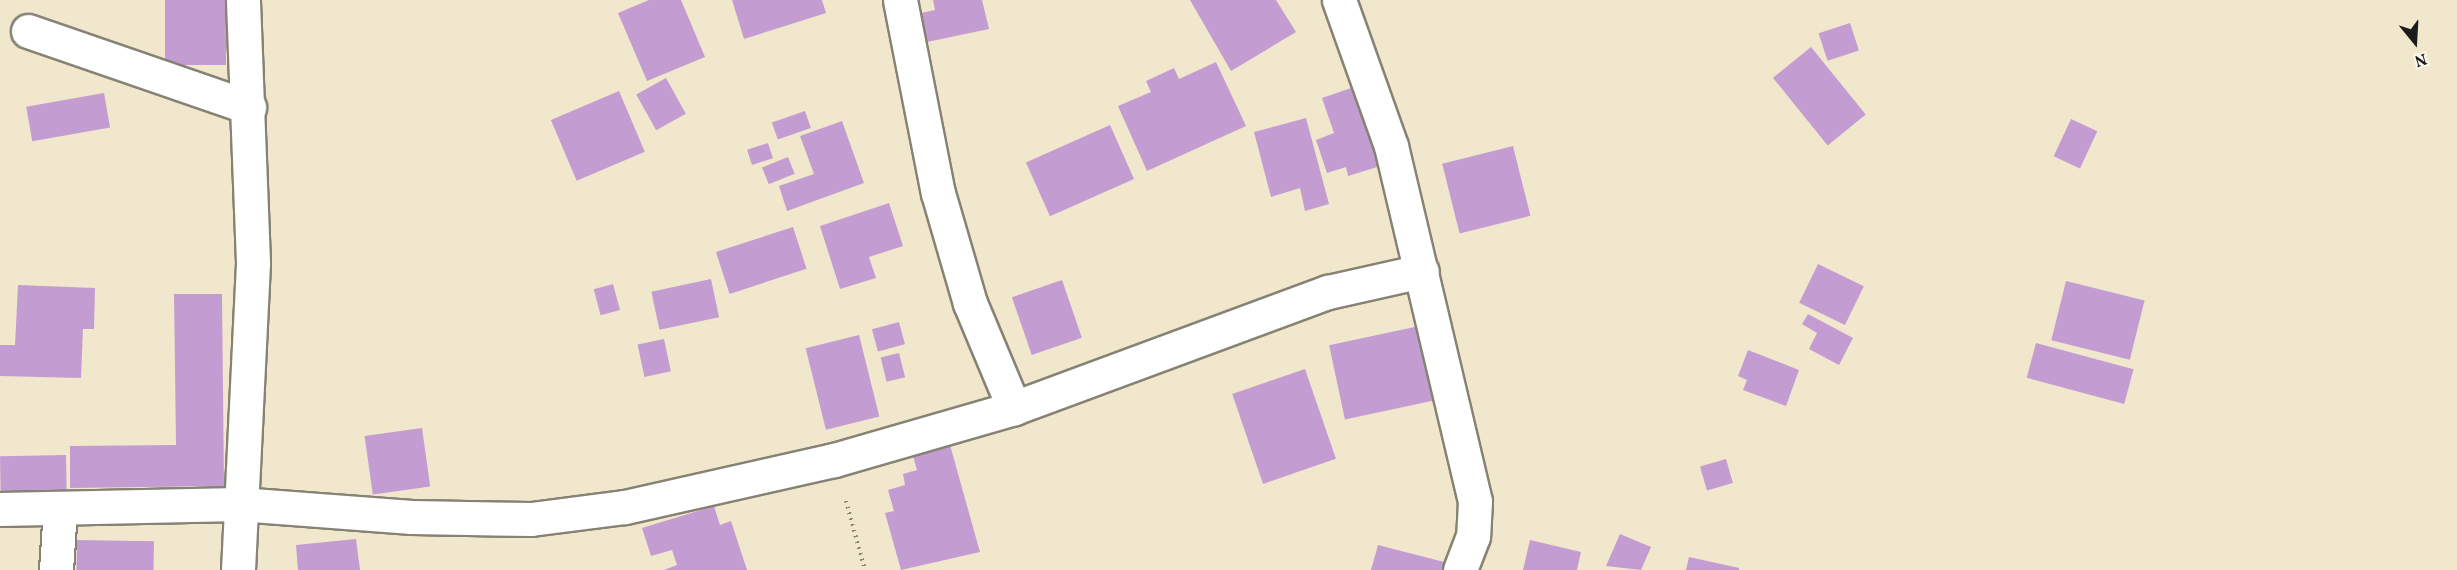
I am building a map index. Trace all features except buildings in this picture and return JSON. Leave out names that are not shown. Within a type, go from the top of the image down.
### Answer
[{"type":"street","points":[[238,570],[239,504],[253,262],[249,107],[243,0]]},
{"type":"street","points":[[900,0],[938,193],[970,303],[1014,408]]},
{"type":"street","points":[[1339,0],[1391,146],[1475,501],[1473,536],[1460,570]]},
{"type":"street","points":[[28,31],[249,107]]},
{"type":"street","points":[[0,509],[239,504],[412,517],[531,519],[625,507],[834,460],[1014,408],[1328,292],[1422,272]]},
{"type":"street","points":[[56,570],[60,508]]},
{"type":"path","points":[[834,460],[865,570]]}]
